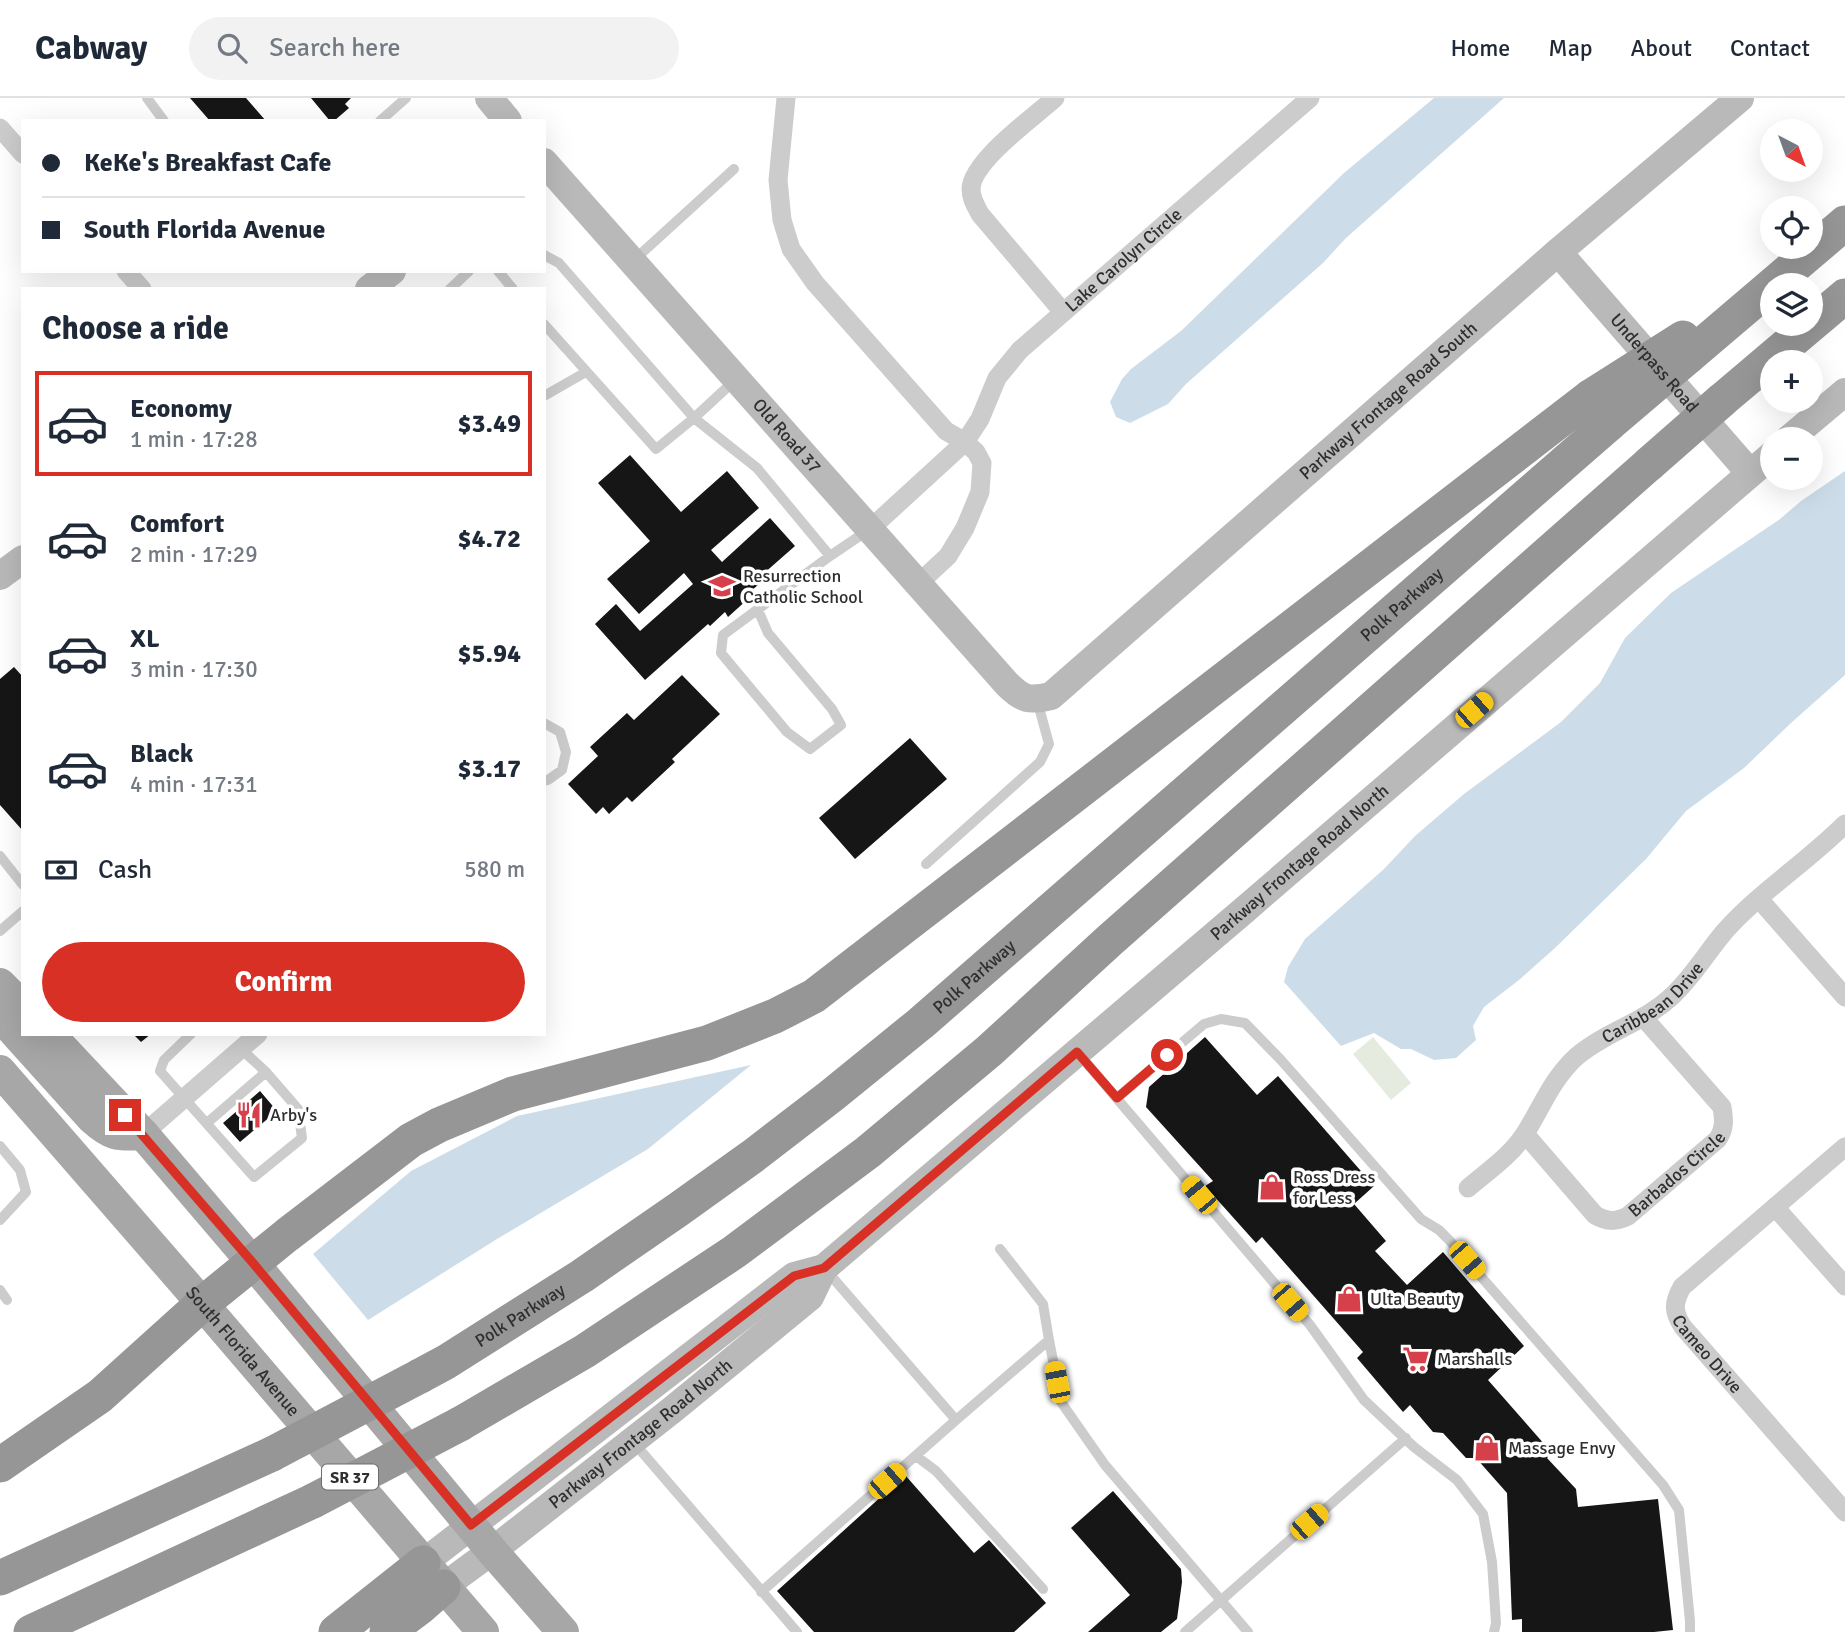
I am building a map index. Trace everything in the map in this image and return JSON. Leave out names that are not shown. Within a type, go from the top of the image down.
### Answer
[{"type":"highway","name":"Polk Parkway","points":[[0,1578],[272,1454],[420,1376],[582,1276],[753,1156],[931,1014],[1599,411],[1794,267],[1845,223]]},
{"type":"highway","points":[[31,1632],[313,1501],[460,1424],[585,1351],[711,1267],[868,1152],[989,1051],[1110,940],[1649,464],[1845,296]]},
{"type":"highway","points":[[0,1465],[100,1396],[202,1304],[411,1140],[439,1125],[513,1094],[707,1043],[775,1016],[814,996],[1599,411]]},
{"type":"highway","points":[[336,1632],[433,1575]]},
{"type":"highway","points":[[387,1632],[419,1608],[433,1575]]},
{"type":"main road","points":[[489,98],[506,119]]},
{"type":"main road","name":"Parkway Frontage Road South","points":[[1037,699],[1051,696],[1558,252],[1740,98]]},
{"type":"main road","name":"Old Road 37","points":[[546,164],[1012,688],[1020,696],[1037,699]]},
{"type":"main road","name":"Underpass Road","points":[[1558,252],[1750,473]]},
{"type":"main road","points":[[1803,427],[1845,392]]},
{"type":"main road","name":"Parkway Frontage Road North","points":[[433,1575],[492,1551],[810,1297],[824,1268],[1760,465]]},
{"type":"main road","points":[[0,576],[21,560]]},
{"type":"main road","points":[[0,984],[21,1005]]},
{"type":"main road","points":[[0,1022],[10,1027],[105,1130],[122,1136],[143,1134]]},
{"type":"main road","points":[[51,1036],[143,1134],[563,1632]]},
{"type":"main road","name":"South Florida Avenue","points":[[0,1071],[483,1632]]},
{"type":"main road","name":"Parkway Frontage Road North","points":[[433,1575],[471,1525],[794,1276],[824,1268]]},
{"type":"street","points":[[786,98],[778,180],[782,220],[791,249],[815,284],[946,430],[976,452],[982,463],[980,492],[965,528],[948,556],[918,584]]},
{"type":"street","points":[[1055,98],[988,157],[976,171],[971,186],[972,199],[980,214],[1063,312]]},
{"type":"street","name":"Lake Carolyn Circle","points":[[870,529],[965,442],[980,419],[997,378],[1020,350],[1310,98]]},
{"type":"street","points":[[0,128],[21,152]]},
{"type":"street","points":[[128,273],[140,287]]},
{"type":"street","name":"Caribbean Drive","points":[[1468,1188],[1509,1153],[1525,1134],[1559,1076],[1575,1058],[1594,1043],[1643,1017],[1671,997],[1726,930],[1845,824]]},
{"type":"street","points":[[1759,899],[1845,997]]},
{"type":"street","name":"Barbados Circle","points":[[1525,1134],[1595,1215],[1602,1220],[1611,1221],[1628,1216],[1718,1139],[1723,1132],[1722,1107],[1643,1017]]},
{"type":"street","points":[[143,1134],[256,1036]]},
{"type":"street","name":"Cameo Drive","points":[[1845,1147],[1682,1287],[1675,1306],[1676,1316],[1683,1327],[1845,1512]]},
{"type":"street","points":[[1775,1207],[1845,1286]]},
{"type":"lane","points":[[147,98],[163,119]]},
{"type":"lane","points":[[382,119],[406,98]]},
{"type":"lane","points":[[632,261],[734,169]]},
{"type":"lane","points":[[546,256],[559,263],[694,418],[757,468],[830,556]]},
{"type":"lane","points":[[452,287],[467,273]]},
{"type":"lane","points":[[500,273],[511,287]]},
{"type":"lane","points":[[546,326],[656,449],[737,379]]},
{"type":"lane","points":[[546,396],[586,372]]},
{"type":"lane","points":[[758,610],[768,633],[832,709],[841,726],[810,750],[787,732],[721,653],[723,635],[870,529]]},
{"type":"lane","points":[[926,864],[1040,762],[1049,744],[1037,699]]},
{"type":"lane","points":[[546,724],[560,733],[566,752],[562,769],[546,780]]},
{"type":"lane","points":[[0,856],[21,882]]},
{"type":"lane","points":[[0,931],[21,913]]},
{"type":"lane","points":[[1117,1098],[1204,1024],[1221,1020],[1245,1023],[1421,1219],[1449,1240],[1663,1485],[1679,1510],[1690,1632]]},
{"type":"lane","points":[[189,1036],[164,1060],[160,1071],[254,1177],[302,1138],[298,1109],[242,1049]]},
{"type":"lane","points":[[1077,1052],[1310,1325],[1364,1399],[1457,1480],[1483,1514],[1492,1562],[1496,1623],[1494,1632]]},
{"type":"lane","points":[[207,1123],[266,1072]]},
{"type":"lane","points":[[0,1146],[20,1170],[26,1192],[0,1220]]},
{"type":"lane","points":[[1000,1249],[1043,1304],[1061,1402],[1105,1465],[1248,1632]]},
{"type":"lane","points":[[824,1268],[956,1420]]},
{"type":"lane","points":[[0,1290],[7,1300]]},
{"type":"lane","points":[[761,1592],[1049,1340]]},
{"type":"lane","points":[[1185,1632],[1406,1438]]},
{"type":"lane","points":[[632,1441],[797,1632]]},
{"type":"lane","points":[[916,1456],[936,1471],[1043,1589]]},
{"type":"shaded area","points":[[1373,1037],[1411,1083],[1391,1100],[1353,1054]]},
{"type":"water","points":[[1434,98],[1504,98],[1346,238],[1323,263],[1186,384],[1168,404],[1130,423],[1116,417],[1110,402],[1122,379],[1131,369],[1181,331],[1344,173]]},
{"type":"water","points":[[1845,471],[1845,675],[1744,768],[1686,811],[1646,859],[1555,948],[1484,1007],[1473,1026],[1476,1040],[1456,1058],[1434,1060],[1411,1049],[1401,1049],[1374,1033],[1341,1046],[1284,982],[1288,967],[1305,939],[1464,794],[1561,722],[1600,683],[1625,638],[1671,593],[1780,519],[1817,490],[1823,490],[1823,486]]},
{"type":"water","points":[[751,1065],[648,1149],[368,1320],[313,1254],[411,1171],[517,1116]]},
{"type":"building","points":[[190,98],[246,98],[264,119],[208,119]]},
{"type":"building","points":[[311,98],[351,98],[345,104],[349,108],[336,119],[328,119]]},
{"type":"building","points":[[630,455],[681,512],[727,471],[759,508],[711,550],[722,562],[770,518],[795,546],[755,581],[758,585],[745,596],[748,599],[728,617],[725,612],[710,626],[708,624],[645,680],[595,624],[616,604],[640,631],[693,584],[684,573],[639,614],[607,579],[650,541],[598,483]]},
{"type":"building","points":[[14,667],[21,675],[21,829],[0,805],[0,679]]},
{"type":"building","points":[[682,675],[720,714],[672,759],[675,762],[632,802],[627,797],[609,814],[603,807],[596,814],[568,784],[598,756],[590,747],[627,713],[634,720]]},
{"type":"building","points":[[910,738],[947,779],[855,859],[819,818]]},
{"type":"building","points":[[135,1036],[148,1036],[141,1042]]},
{"type":"building","points":[[1205,1037],[1257,1095],[1278,1076],[1374,1186],[1354,1204],[1386,1241],[1375,1251],[1407,1285],[1443,1252],[1524,1346],[1488,1380],[1552,1453],[1547,1458],[1576,1489],[1578,1507],[1658,1499],[1673,1630],[1522,1632],[1522,1619],[1512,1620],[1507,1493],[1476,1458],[1466,1458],[1443,1433],[1433,1432],[1410,1405],[1403,1412],[1357,1358],[1363,1352],[1262,1237],[1256,1243],[1205,1186],[1213,1181],[1146,1107],[1149,1087]]},
{"type":"building","points":[[260,1091],[277,1111],[240,1142],[223,1123]]},
{"type":"building","points":[[905,1475],[974,1553],[989,1540],[1046,1603],[1014,1632],[814,1632],[777,1591]]},
{"type":"building","points":[[1113,1491],[1181,1569],[1177,1619],[1161,1632],[1088,1632],[1130,1595],[1071,1528]]},
{"type":"place","name":"Resurrection Catholic School","points":[[722,586]]},
{"type":"place","name":"Arby's","points":[[249,1115]]},
{"type":"place","name":"Ross Dress for Less","points":[[1272,1187]]},
{"type":"place","name":"Ulta Beauty","points":[[1349,1299]]},
{"type":"place","name":"Marshalls","points":[[1416,1359]]},
{"type":"place","name":"Massage Envy","points":[[1487,1448]]},
{"type":"route","points":[[125,1115],[253,1263],[471,1525],[794,1276],[824,1268],[1077,1052],[1117,1098],[1167,1055]]}]
